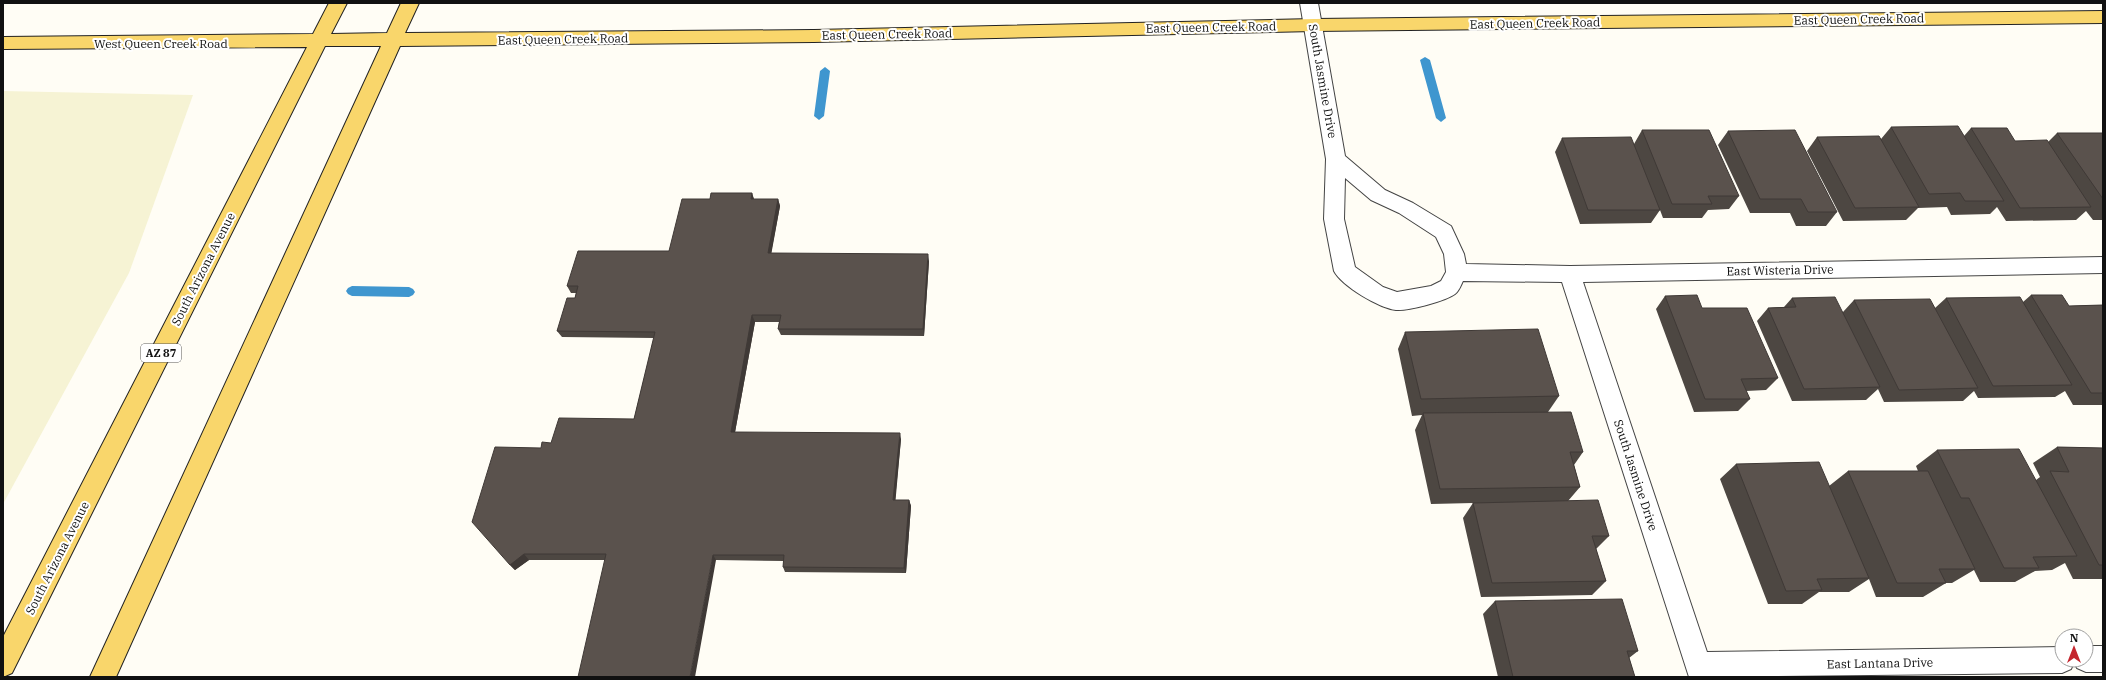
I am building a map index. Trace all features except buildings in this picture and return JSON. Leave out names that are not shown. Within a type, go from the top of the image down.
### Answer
[{"type":"main road","name":"South Arizona Avenue","points":[[3,664],[338,3]]},
{"type":"main road","points":[[102,677],[410,3]]},
{"type":"main road","name":"East Queen Creek Road","points":[[318,42],[814,36],[1314,25],[2103,17]]},
{"type":"main road","name":"West Queen Creek Road","points":[[3,43],[318,42]]},
{"type":"street","name":"South Jasmine Drive","points":[[1309,3],[1336,159],[1334,219],[1345,271],[1375,293],[1396,301],[1435,294],[1449,287],[1457,272]]},
{"type":"street","points":[[1336,159],[1378,195],[1406,208],[1444,232],[1454,254],[1457,272]]},
{"type":"street","name":"East Wisteria Drive","points":[[1457,272],[1570,274],[2103,265]]},
{"type":"street","name":"South Jasmine Drive","points":[[1570,274],[1700,671]]},
{"type":"street","name":"East Lantana Drive","points":[[1700,671],[2054,660]]},
{"type":"shaded area","points":[[3,91],[193,95],[129,273],[3,504]]},
{"type":"waterway","points":[[1425,60],[1441,118]]},
{"type":"waterway","points":[[819,116],[825,71]]},
{"type":"waterway","points":[[352,291],[409,292]]}]
